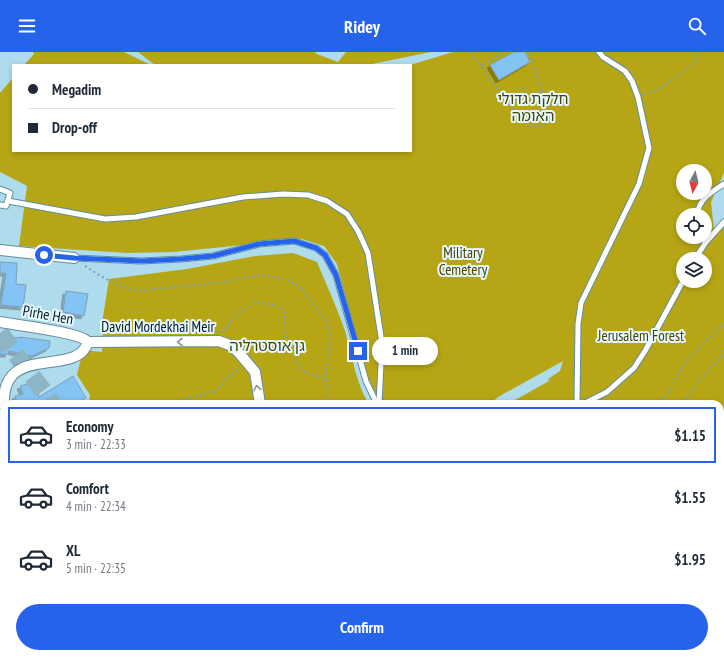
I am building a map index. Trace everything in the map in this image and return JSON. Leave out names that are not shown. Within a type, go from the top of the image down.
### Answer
[{"type":"street","points":[[0,250],[74,258]]},
{"type":"street","name":"Pirhe Hen","points":[[0,322],[86,338],[88,342]]},
{"type":"street","points":[[4,400],[4,394],[10,376],[28,365],[51,362],[77,355],[85,349],[88,342]]},
{"type":"street","name":"David Mordekhai Meir","points":[[88,342],[219,342],[232,346],[255,372]]},
{"type":"street","points":[[255,372],[259,400]]},
{"type":"lane","points":[[577,400],[578,324],[581,303],[639,184],[649,148],[638,98],[632,81],[625,71],[603,57],[600,52]]},
{"type":"lane","points":[[698,208],[706,195],[724,184]]},
{"type":"lane","points":[[0,189],[10,193],[6,206],[0,205]]},
{"type":"lane","points":[[8,201],[105,219],[136,217],[243,197],[283,194],[308,195],[327,201],[347,214],[358,231],[368,253],[382,343],[378,400]]},
{"type":"lane","points":[[712,235],[724,222]]},
{"type":"lane","points":[[74,258],[142,261],[181,259],[213,256],[259,244],[294,241],[316,248],[325,255],[336,275],[366,381],[376,400]]},
{"type":"lane","points":[[591,400],[607,392],[634,368],[646,351],[679,288]]},
{"type":"path","points":[[470,52],[523,120],[533,126],[543,125],[549,120],[549,108],[538,80],[530,52]]},
{"type":"path","points":[[479,63],[481,66],[504,52]]},
{"type":"path","points":[[638,98],[659,89],[699,60],[696,52]]},
{"type":"path","points":[[523,87],[527,97]]},
{"type":"path","points":[[516,101],[542,91]]},
{"type":"path","points":[[74,258],[110,282],[126,289],[137,291],[225,282],[259,275],[277,277],[293,283],[302,290],[327,322],[330,334],[326,379],[329,400]]},
{"type":"path","points":[[219,342],[218,332],[228,327],[235,315],[256,302],[278,306],[285,312],[285,334],[294,348],[296,362],[305,373],[326,379]]},
{"type":"path","points":[[662,400],[668,393],[685,362],[724,322]]},
{"type":"path","points":[[686,400],[698,382],[719,359],[724,348]]},
{"type":"path","points":[[181,400],[216,391],[228,377],[243,366],[255,372]]},
{"type":"green space","points":[[33,52],[124,52],[149,64],[25,64],[34,54]]},
{"type":"green space","points":[[138,52],[315,52],[338,62],[346,52],[431,52],[372,64],[154,64]]},
{"type":"green space","name":"Military Cemetery","points":[[453,52],[724,52],[724,173],[712,200],[712,164],[676,164],[676,200],[712,200],[712,208],[676,208],[676,244],[712,244],[712,212],[714,231],[724,222],[724,400],[515,400],[549,381],[548,379],[560,371],[563,361],[495,400],[380,400],[368,380],[337,264],[324,246],[302,239],[173,252],[127,253],[19,246],[27,186],[0,172],[0,93],[12,79],[12,152],[412,152],[412,64]]},
{"type":"green space","name":"גן אוסטרליה","points":[[293,253],[317,262],[342,322],[358,378],[367,400],[89,400],[90,395],[77,375],[83,350],[102,352],[103,317],[109,279],[187,269],[255,256]]},
{"type":"building","points":[[514,52],[525,52],[530,62],[499,80],[490,65]]},
{"type":"building","points":[[0,262],[17,263],[16,284],[26,285],[23,307],[1,305],[6,273],[0,273]]},
{"type":"building","points":[[66,291],[88,294],[84,316],[63,312]]},
{"type":"building","points":[[0,336],[50,341],[49,348],[32,356],[9,351],[8,354],[0,354]]},
{"type":"building","points":[[73,376],[86,398],[83,400],[16,400],[15,396],[23,394],[20,386],[35,382],[39,397]]},
{"type":"tunnel","points":[[0,333],[50,400]]},
{"type":"route","points":[[44,255],[142,261],[181,259],[213,256],[259,244],[294,241],[316,248],[325,255],[336,275],[343,295],[358,351]]},
{"type":"park label","name":"חלקת גדולי האומה","points":[[533,108]]},
{"type":"park label","name":"Jerusalem Forest","points":[[641,336]]}]
